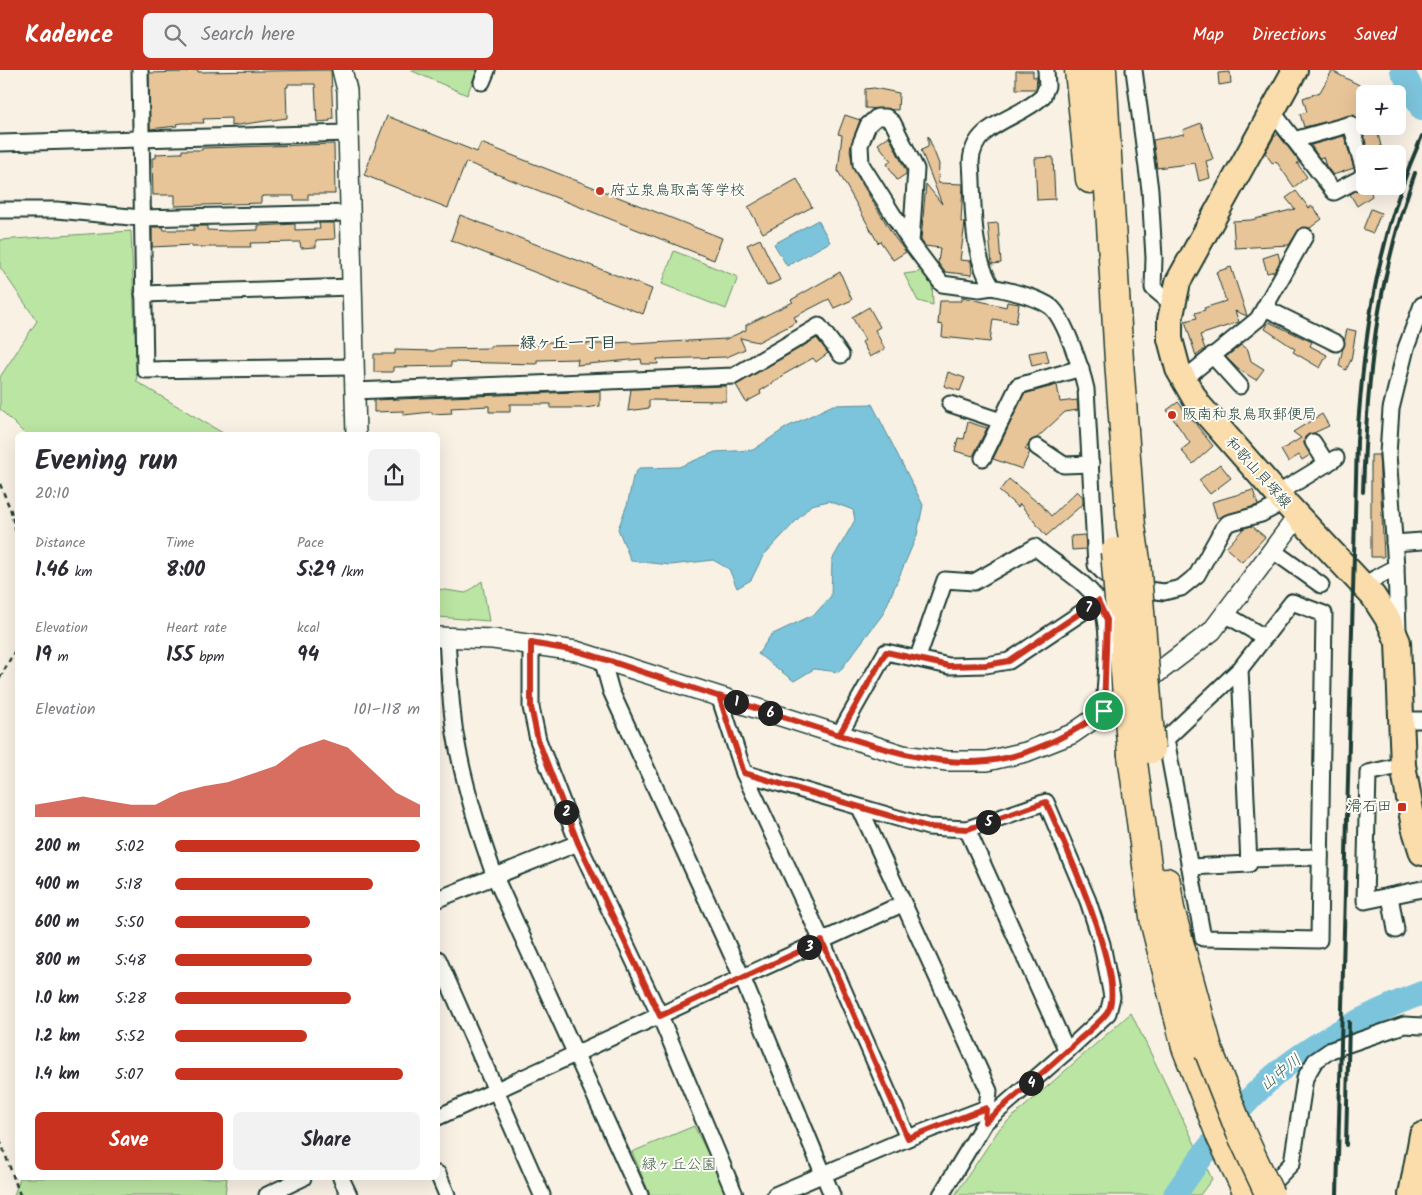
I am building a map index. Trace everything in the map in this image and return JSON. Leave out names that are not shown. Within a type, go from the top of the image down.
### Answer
[{"type":"highway","points":[[1079,70],[1126,556],[1155,924],[1186,1047],[1201,1058],[1240,1131],[1270,1195]]},
{"type":"highway","points":[[1102,70],[1131,526],[1126,556]]},
{"type":"highway","points":[[1201,1058],[1221,1137],[1250,1195]]},
{"type":"main road","name":"和歌山貝塚線","points":[[1295,70],[1183,273],[1172,304],[1170,339],[1174,358],[1183,380],[1198,404],[1286,504],[1363,585],[1389,621],[1398,642],[1411,720],[1403,765],[1414,827],[1422,853]]},
{"type":"main road","points":[[1413,1195],[1422,1135]]},
{"type":"street","points":[[140,70],[144,370],[353,367]]},
{"type":"street","points":[[342,70],[347,90],[356,432]]},
{"type":"street","points":[[992,287],[982,269],[977,248],[971,162],[973,149],[984,132],[1042,96],[1047,86],[1046,70]]},
{"type":"street","points":[[1134,70],[1150,190],[1154,258],[1153,288],[1172,304]]},
{"type":"street","points":[[1272,111],[1294,140],[1334,192],[1361,178],[1364,171],[1350,124],[1294,140]]},
{"type":"street","points":[[911,243],[916,169],[893,123],[886,117],[878,117],[868,125],[860,145],[862,164],[911,243],[942,284],[979,288],[992,287],[1041,302],[1056,313],[1081,368],[1086,389],[1096,566],[1105,574],[1148,590],[1164,592],[1181,588],[1197,575],[1222,530],[1228,523],[1286,504],[1331,461],[1313,442]]},
{"type":"street","points":[[0,142],[348,134]]},
{"type":"street","points":[[0,210],[57,210],[142,218],[349,213]]},
{"type":"street","points":[[1183,380],[1258,319],[1306,236]]},
{"type":"street","points":[[143,294],[351,287]]},
{"type":"street","points":[[1398,642],[1396,567],[1388,454],[1391,409],[1406,348],[1422,305]]},
{"type":"street","points":[[1265,308],[1319,341],[1336,343]]},
{"type":"street","points":[[354,391],[734,376],[820,326],[841,355]]},
{"type":"street","points":[[1212,355],[1240,386]]},
{"type":"street","points":[[983,458],[1018,386],[1081,368]]},
{"type":"street","points":[[950,404],[1000,421]]},
{"type":"street","points":[[1037,446],[1064,465],[1091,464]]},
{"type":"street","points":[[640,1195],[495,877],[463,776],[454,731],[442,637],[493,639],[576,651],[903,754],[947,761],[987,761],[1026,752],[1072,734],[1188,651],[1212,631],[1272,550],[1286,504]]},
{"type":"street","points":[[1394,543],[1422,541]]},
{"type":"street","points":[[918,657],[945,580],[974,582],[1035,547],[1081,584],[1098,601],[1107,620],[1104,711]]},
{"type":"street","points":[[1272,550],[1321,585]]},
{"type":"street","points":[[1363,585],[1396,567]]},
{"type":"street","points":[[839,735],[886,652],[918,657],[949,666],[986,665],[1009,661],[1098,601]]},
{"type":"street","points":[[1292,602],[1324,614],[1319,940],[1203,938],[1166,738],[1240,669],[1292,602]]},
{"type":"street","points":[[1224,614],[1264,637]]},
{"type":"street","points":[[531,643],[531,707],[538,740],[578,843],[660,1016],[735,1195]]},
{"type":"street","points":[[602,659],[611,691],[742,977],[832,1195]]},
{"type":"street","points":[[1190,867],[1249,864],[1240,669]]},
{"type":"street","points":[[719,696],[744,773],[822,941],[908,1138]]},
{"type":"street","points":[[1403,765],[1368,773],[1365,901],[1422,889]]},
{"type":"street","points":[[744,773],[928,827],[968,829],[1046,802],[1082,882],[1102,944],[1112,997],[1108,1013],[1067,1051],[985,1115],[908,1138],[775,1195]]},
{"type":"street","points":[[860,808],[988,1091],[985,1115],[941,1195]]},
{"type":"street","points":[[968,829],[1067,1051]]},
{"type":"street","points":[[440,898],[578,843]]},
{"type":"street","points":[[1248,859],[1320,857]]},
{"type":"street","points":[[1390,896],[1396,930]]},
{"type":"street","points":[[440,1116],[494,1089],[660,1016],[902,904]]},
{"type":"street","points":[[440,964],[542,1195]]},
{"type":"street","points":[[1261,1195],[1292,1163],[1305,1078],[1315,1061],[1332,1050],[1404,1025],[1422,1026]]},
{"type":"street","points":[[440,1179],[447,1195]]},
{"type":"street","points":[[267,1195],[299,1180]]},
{"type":"street","points":[[342,1180],[349,1195]]},
{"type":"street","points":[[1413,1195],[1422,1190]]},
{"type":"path","points":[[0,484],[11,511],[15,529]]},
{"type":"path","points":[[0,678],[15,650]]},
{"type":"path","points":[[0,1140],[20,1195]]},
{"type":"green space","points":[[410,70],[477,70],[467,95]]},
{"type":"green space","points":[[131,231],[137,382],[221,432],[23,432],[0,409],[0,377],[37,321],[0,267],[0,240]]},
{"type":"green space","points":[[674,251],[738,277],[726,309],[662,284]]},
{"type":"green space","points":[[920,266],[932,281],[933,305],[918,301],[904,274],[919,272]]},
{"type":"green space","points":[[482,581],[489,621],[440,617],[440,589],[466,593]]},
{"type":"green space","points":[[1131,1013],[1212,1179],[1200,1195],[955,1195],[1000,1128]]},
{"type":"green space","name":"緑ヶ丘公園","points":[[694,1126],[729,1195],[650,1195],[632,1152]]},
{"type":"green space","points":[[19,1180],[227,1180],[225,1195],[14,1195]]},
{"type":"water","points":[[818,220],[830,242],[787,266],[774,244]]},
{"type":"water","points":[[872,404],[923,505],[917,535],[883,614],[839,672],[814,669],[794,681],[758,654],[771,635],[815,614],[831,596],[832,560],[855,520],[853,510],[829,501],[811,505],[763,556],[751,580],[737,588],[729,569],[713,560],[671,565],[631,561],[618,529],[628,502],[633,477],[639,468],[679,467],[715,452],[753,450],[787,427],[833,405]]},
{"type":"building","points":[[187,70],[198,70],[198,72],[331,70],[333,119],[317,122],[315,84],[288,84],[288,87],[286,87],[287,118],[231,126],[231,118],[203,119],[204,123],[182,123],[176,124],[177,126],[150,129],[149,73],[187,72]]},
{"type":"building","points":[[1016,71],[1033,71],[1033,77],[1037,77],[1036,89],[1016,89]]},
{"type":"building","points":[[1332,71],[1359,85],[1356,85],[1356,117],[1354,115],[1304,127],[1300,114],[1307,112],[1303,98],[1320,92]]},
{"type":"building","points":[[1230,72],[1231,83],[1219,85],[1218,73]]},
{"type":"building","points":[[874,88],[899,93],[898,110],[865,108],[865,89]]},
{"type":"building","points":[[845,115],[860,120],[850,149],[853,169],[895,238],[906,252],[893,260],[880,241],[878,243],[838,171],[842,135],[838,134]]},
{"type":"building","points":[[387,116],[477,152],[481,143],[722,238],[714,260],[466,162],[448,208],[364,175]]},
{"type":"building","points":[[1201,123],[1213,159],[1206,161],[1210,178],[1199,181],[1195,163],[1157,168],[1153,140],[1184,134],[1183,130]]},
{"type":"building","points":[[1278,134],[1300,163],[1297,163],[1307,177],[1294,187],[1276,161],[1273,164],[1265,153],[1274,137]]},
{"type":"building","points":[[1364,135],[1378,135],[1381,145],[1366,145]]},
{"type":"building","points":[[889,136],[906,171],[906,174],[897,180],[887,164],[891,161],[878,144]]},
{"type":"building","points":[[928,136],[939,164],[938,183],[963,184],[961,222],[965,223],[960,260],[971,261],[972,275],[945,272],[938,263],[940,248],[925,246],[921,240],[926,184],[942,204],[921,150],[928,147]]},
{"type":"building","points":[[1344,136],[1354,168],[1333,175],[1326,166],[1323,157],[1319,158],[1311,145]]},
{"type":"building","points":[[334,144],[335,194],[308,194],[308,200],[294,200],[294,196],[264,196],[261,197],[261,203],[175,206],[175,195],[153,195],[152,158],[156,158],[156,154],[182,153],[182,150],[202,150],[202,148]]},
{"type":"building","points":[[1053,157],[1055,199],[1037,200],[1035,158]]},
{"type":"building","points":[[797,179],[812,207],[763,233],[748,207]]},
{"type":"building","points":[[1296,191],[1309,208],[1312,206],[1322,219],[1310,228],[1300,228],[1289,245],[1235,248],[1233,221],[1251,220],[1295,209],[1286,198]]},
{"type":"building","points":[[1356,191],[1356,195],[1372,196],[1357,206],[1350,194]]},
{"type":"building","points":[[1371,209],[1381,213],[1373,233],[1363,229]]},
{"type":"building","points":[[460,215],[652,289],[643,314],[451,240]]},
{"type":"building","points":[[319,223],[334,223],[335,239],[316,240],[316,247],[301,248],[300,242],[250,243],[251,247],[192,247],[192,245],[152,247],[152,227],[163,227],[164,230],[194,230],[194,226],[207,226],[207,230],[229,231],[258,230],[258,226],[295,224],[295,230],[320,229]]},
{"type":"building","points":[[998,223],[1001,263],[992,264],[988,224]]},
{"type":"building","points":[[760,239],[780,280],[767,286],[747,245]]},
{"type":"building","points":[[1278,253],[1280,261],[1275,271],[1267,273],[1263,258]]},
{"type":"building","points":[[1231,267],[1247,316],[1235,311],[1239,322],[1200,335],[1205,349],[1196,356],[1185,321],[1197,318],[1195,313],[1205,310],[1204,308],[1226,301],[1216,272]]},
{"type":"building","points":[[840,272],[852,300],[834,308],[829,299],[794,317],[797,322],[758,342],[740,338],[745,349],[727,357],[657,359],[658,364],[642,364],[641,359],[577,365],[578,359],[537,360],[537,364],[451,362],[451,366],[393,367],[393,372],[374,372],[374,354],[395,354],[395,350],[434,351],[438,349],[490,348],[490,346],[545,345],[545,342],[598,344],[631,342],[632,344],[726,339],[746,330],[746,325],[793,302],[791,300]]},
{"type":"building","points":[[962,297],[1006,307],[1007,302],[1019,304],[1016,323],[993,319],[990,342],[942,337],[943,325],[938,324],[940,301],[962,301]]},
{"type":"building","points":[[869,307],[880,327],[875,330],[885,349],[870,357],[862,342],[865,340],[852,317]]},
{"type":"building","points":[[1269,322],[1312,342],[1310,346],[1327,355],[1320,368],[1293,352],[1295,349],[1265,329]]},
{"type":"building","points":[[1347,329],[1356,331],[1351,360],[1346,370],[1339,366]]},
{"type":"building","points":[[817,338],[828,353],[816,362],[813,358],[783,375],[760,391],[761,394],[746,402],[736,385]]},
{"type":"building","points":[[1241,345],[1248,350],[1251,361],[1264,369],[1256,380],[1238,369],[1226,357]]},
{"type":"building","points":[[1046,350],[1049,362],[1032,366],[1029,353]]},
{"type":"building","points":[[948,372],[965,378],[960,391],[944,386]]},
{"type":"building","points":[[1057,385],[1060,402],[1077,400],[1078,410],[1065,412],[1037,438],[1030,441],[1025,449],[1030,452],[1022,469],[993,459],[1024,394]]},
{"type":"building","points":[[726,386],[726,401],[649,400],[649,408],[628,411],[631,389]]},
{"type":"building","points":[[600,391],[600,406],[584,408],[551,408],[551,404],[510,404],[510,412],[489,412],[489,406],[451,408],[452,413],[432,414],[432,412],[403,415],[404,411],[374,412],[374,400]]},
{"type":"building","points":[[1178,402],[1213,446],[1193,464],[1181,450],[1190,443],[1167,410]]},
{"type":"building","points":[[1322,414],[1329,426],[1305,437],[1304,443],[1310,455],[1302,460],[1299,455],[1288,462],[1281,450],[1301,438],[1293,432]]},
{"type":"building","points":[[968,422],[987,428],[973,456],[955,451],[958,438],[964,439]]},
{"type":"building","points":[[1371,455],[1379,455],[1384,557],[1371,557]]},
{"type":"building","points":[[1220,464],[1231,478],[1210,494],[1199,480]]},
{"type":"building","points":[[1009,479],[1038,501],[1051,516],[1077,491],[1083,497],[1083,504],[1046,536],[1020,504],[1018,507],[999,491]]},
{"type":"building","points":[[1253,490],[1258,505],[1217,518],[1212,502]]},
{"type":"building","points":[[1252,526],[1265,537],[1242,562],[1226,548],[1244,528]]},
{"type":"building","points":[[1085,535],[1086,549],[1072,550],[1071,536]]},
{"type":"waterway","name":"山中川","points":[[1402,70],[1422,109]]},
{"type":"waterway","name":"山中川","points":[[1175,1195],[1228,1124],[1251,1097],[1280,1071],[1298,1057],[1338,1032],[1381,1010],[1422,993]]},
{"type":"railway","points":[[1337,1195],[1357,441],[1360,401],[1375,286],[1394,211],[1422,136]]},
{"type":"railway","points":[[1363,492],[1367,409],[1382,292],[1402,213],[1415,173]]},
{"type":"railway","points":[[1346,1145],[1349,1022]]},
{"type":"place","name":"府立泉鳥取高等学校","points":[[600,191]]},
{"type":"place","name":"阪南和泉鳥取郵便局","points":[[1172,415]]},
{"type":"place","name":"滑石田","points":[[1402,807]]},
{"type":"district","name":"緑ヶ丘一丁目","points":[[568,343]]},
{"type":"route","points":[[1104,711],[1072,734],[1026,752],[987,761],[947,761],[903,754],[839,735],[719,696],[576,651],[531,643],[531,707],[538,740],[578,843],[660,1016],[822,941],[908,1138],[986,1108],[985,1122],[1108,1013],[1112,997],[1102,944],[1082,882],[1046,802],[968,829],[928,827],[744,773],[719,696],[791,720],[839,735],[849,714],[886,652],[918,657],[949,666],[986,665],[1009,661],[1098,601],[1107,620],[1104,711]]}]
